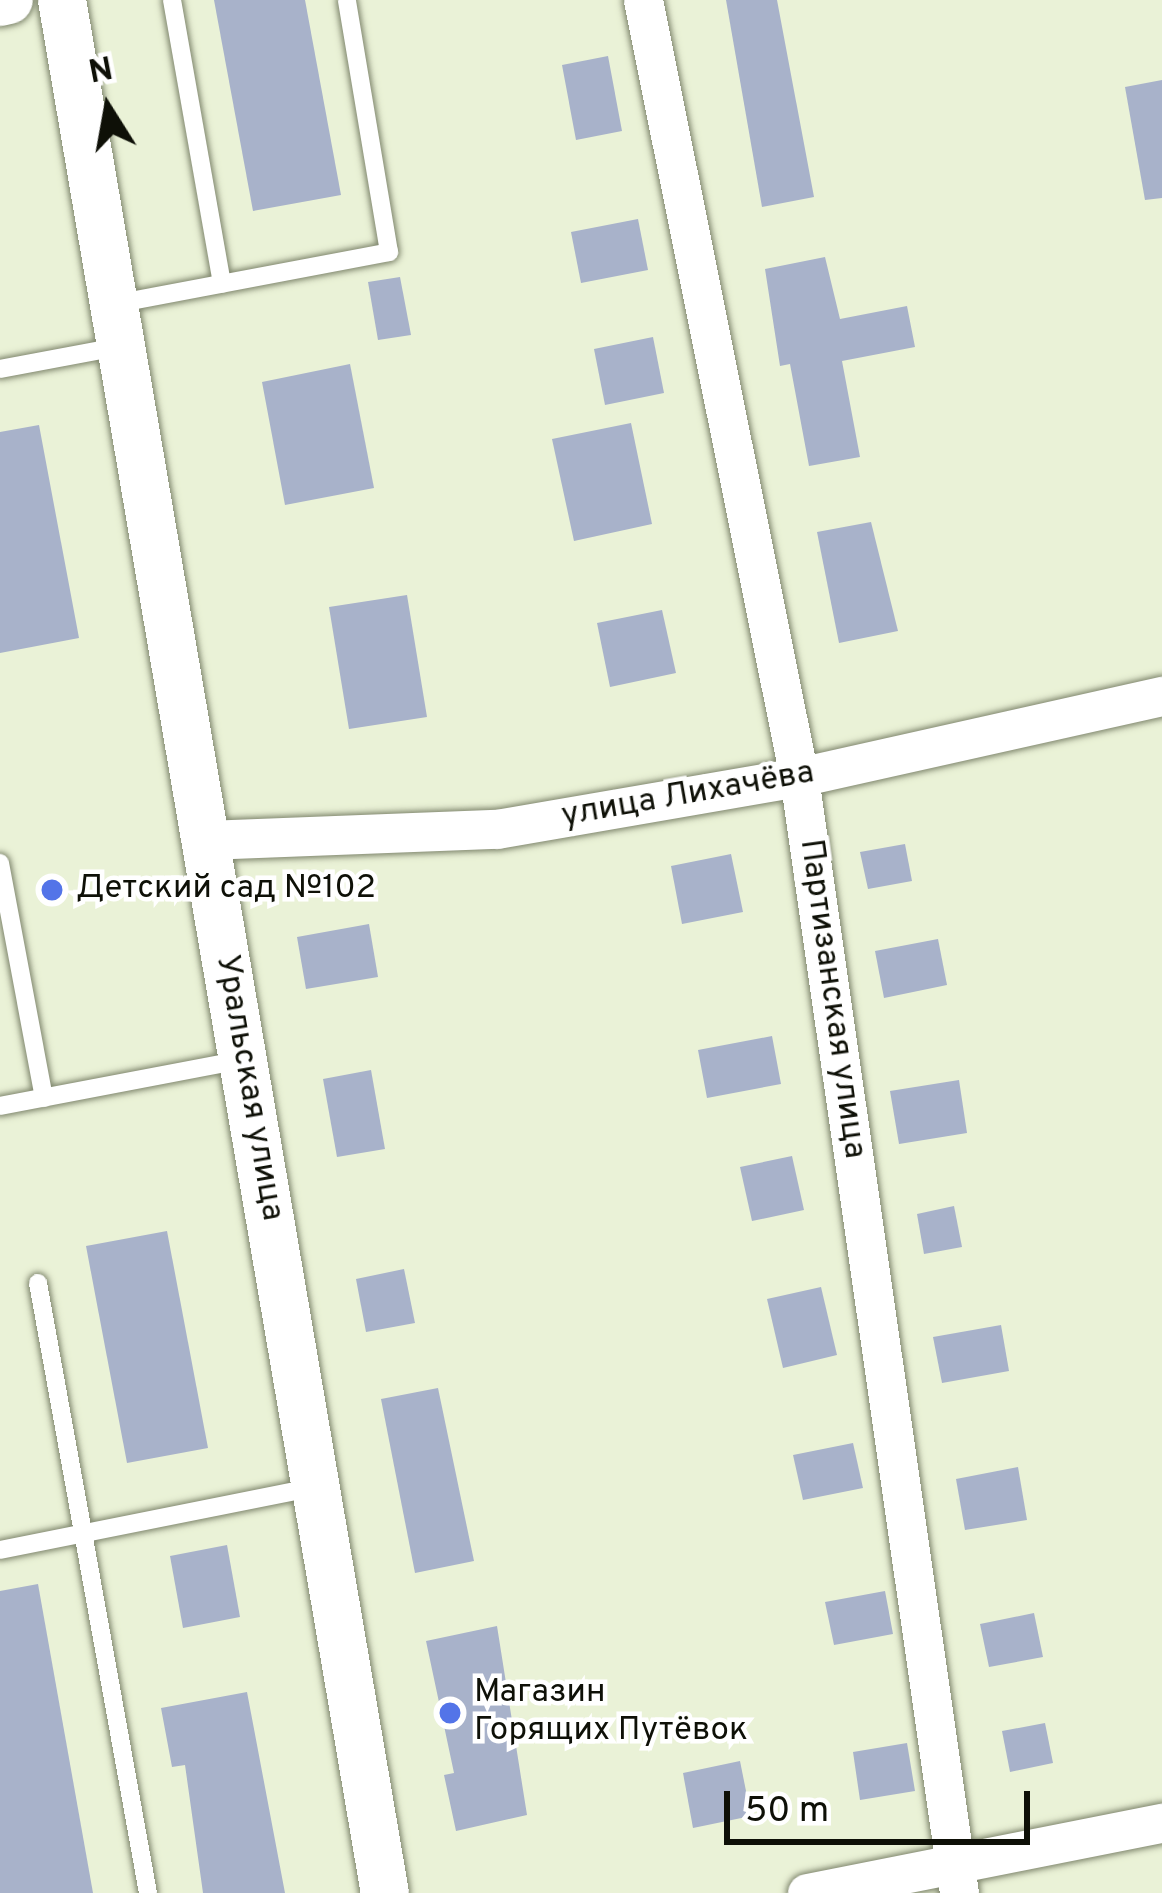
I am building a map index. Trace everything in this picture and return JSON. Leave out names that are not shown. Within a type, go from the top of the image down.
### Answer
[{"type":"street","points":[[0,2],[9,0]]},
{"type":"street","name":"Уральская улица","points":[[62,0],[385,1893]]},
{"type":"street","name":"Партизанская улица","points":[[644,0],[799,777],[958,1878]]},
{"type":"street","name":"улица Лихачёва","points":[[206,840],[497,829],[799,777],[1162,695]]},
{"type":"street","points":[[807,1893],[958,1878],[1162,1823]]},
{"type":"lane","points":[[172,0],[222,284]]},
{"type":"lane","points":[[0,368],[222,284],[389,252],[347,0]]},
{"type":"lane","points":[[0,863],[44,1098]]},
{"type":"lane","points":[[0,1106],[242,1060]]},
{"type":"lane","points":[[38,1283],[148,1893]]},
{"type":"lane","points":[[0,1550],[315,1487]]},
{"type":"building","points":[[214,0],[305,0],[341,195],[253,211]]},
{"type":"building","points":[[726,0],[777,0],[814,197],[762,207]]},
{"type":"building","points":[[608,56],[622,131],[576,140],[562,65]]},
{"type":"building","points":[[1162,80],[1162,198],[1145,200],[1125,87]]},
{"type":"building","points":[[638,219],[648,270],[581,283],[571,232]]},
{"type":"building","points":[[825,257],[840,319],[907,306],[915,347],[842,361],[860,457],[809,466],[790,364],[780,366],[765,269]]},
{"type":"building","points":[[400,277],[411,335],[378,340],[368,282]]},
{"type":"building","points":[[653,337],[664,393],[605,405],[594,349]]},
{"type":"building","points":[[350,364],[374,488],[285,505],[262,382]]},
{"type":"building","points":[[631,423],[652,524],[574,541],[552,439]]},
{"type":"building","points":[[39,425],[79,638],[0,653],[0,432]]},
{"type":"building","points":[[871,522],[898,631],[839,643],[817,532]]},
{"type":"building","points":[[407,595],[427,717],[349,729],[329,607]]},
{"type":"building","points":[[662,610],[676,673],[610,687],[597,623]]},
{"type":"building","points":[[905,844],[912,881],[868,889],[860,852]]},
{"type":"building","points":[[731,854],[743,912],[682,924],[671,866]]},
{"type":"building","points":[[369,924],[378,977],[306,989],[297,937]]},
{"type":"building","points":[[938,939],[947,985],[884,998],[875,951]]},
{"type":"building","points":[[772,1036],[781,1084],[707,1098],[698,1050]]},
{"type":"building","points":[[371,1070],[385,1149],[337,1157],[323,1079]]},
{"type":"building","points":[[959,1080],[967,1133],[899,1144],[890,1091]]},
{"type":"building","points":[[792,1156],[804,1210],[752,1221],[740,1167]]},
{"type":"building","points":[[954,1206],[962,1247],[924,1254],[917,1214]]},
{"type":"building","points":[[167,1231],[208,1448],[127,1463],[86,1246]]},
{"type":"building","points":[[404,1269],[415,1323],[366,1332],[356,1279]]},
{"type":"building","points":[[821,1287],[837,1355],[783,1368],[767,1299]]},
{"type":"building","points":[[1001,1325],[1009,1371],[942,1383],[933,1337]]},
{"type":"building","points":[[438,1388],[474,1561],[415,1573],[381,1399]]},
{"type":"building","points":[[853,1443],[863,1488],[803,1500],[793,1455]]},
{"type":"building","points":[[1018,1467],[1027,1520],[965,1530],[956,1479]]},
{"type":"building","points":[[227,1545],[240,1617],[183,1628],[170,1556]]},
{"type":"building","points":[[38,1584],[93,1893],[0,1893],[0,1591]]},
{"type":"building","points":[[885,1591],[893,1634],[834,1645],[825,1602]]},
{"type":"building","points":[[1034,1613],[1043,1657],[989,1667],[980,1624]]},
{"type":"building","points":[[497,1626],[527,1815],[456,1831],[444,1775],[454,1773],[426,1641]]},
{"type":"building","points":[[247,1692],[285,1893],[203,1893],[185,1765],[172,1767],[161,1708]]},
{"type":"building","points":[[1045,1723],[1053,1763],[1010,1772],[1002,1731]]},
{"type":"building","points":[[907,1743],[915,1791],[860,1800],[853,1752]]},
{"type":"building","points":[[740,1761],[751,1816],[693,1828],[683,1773]]},
{"type":"place","name":"Детский сад №102","points":[[52,890]]},
{"type":"place","name":"Магазин Горящих Путёвок","points":[[450,1713]]}]
